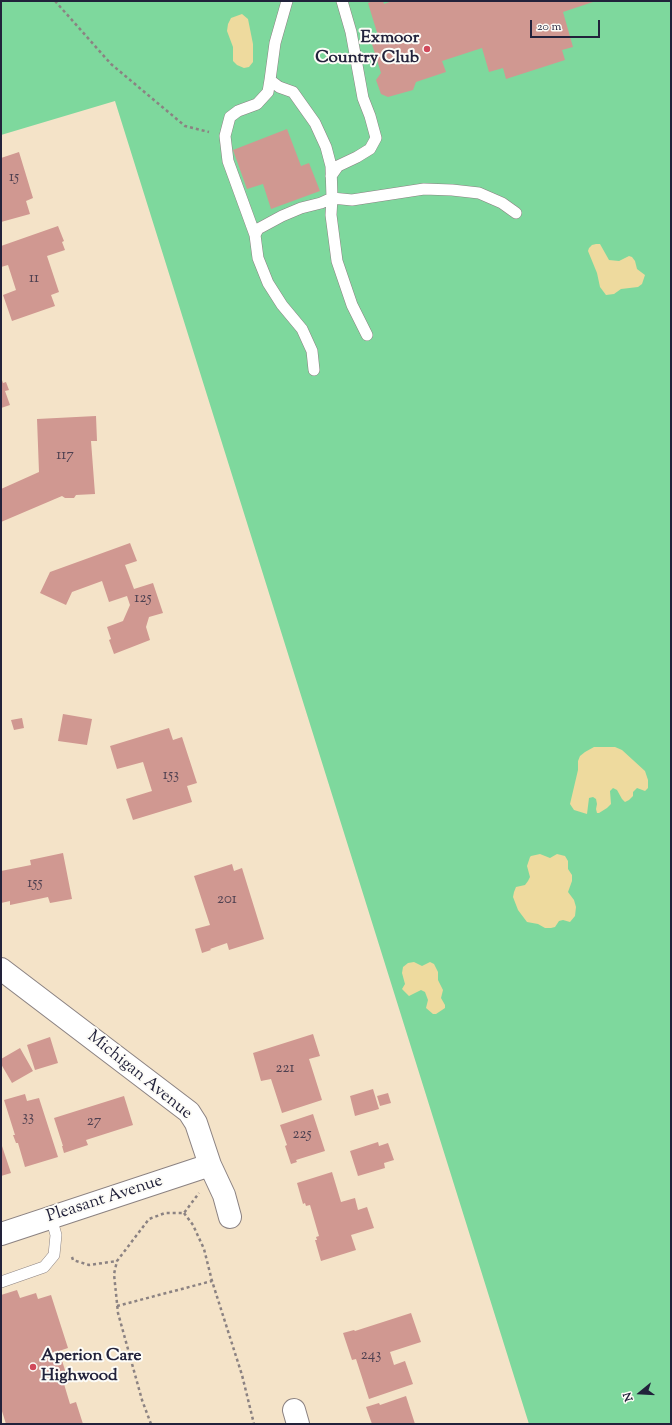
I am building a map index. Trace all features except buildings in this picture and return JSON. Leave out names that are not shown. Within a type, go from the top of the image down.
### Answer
[{"type":"street","name":"Michigan Avenue","points":[[1,969],[189,1112],[196,1123],[213,1172],[224,1195],[230,1217]]},
{"type":"street","name":"Pleasant Avenue","points":[[1,1234],[51,1218],[213,1172]]},
{"type":"lane","points":[[287,1],[276,42],[268,92],[257,104],[238,111],[230,118],[225,136],[228,162],[255,235],[258,258],[268,283],[282,305],[302,329],[312,352],[314,370]]},
{"type":"lane","points":[[331,176],[338,166],[370,149],[376,138],[363,98],[351,32],[342,1]]},
{"type":"lane","points":[[270,80],[279,87],[293,92],[315,123],[326,147],[331,166],[331,215],[337,261],[352,305],[367,335]]},
{"type":"lane","points":[[255,235],[258,229],[282,216],[332,198],[352,200],[424,189],[479,193],[502,203],[516,214]]},
{"type":"lane","points":[[1,1282],[44,1267],[54,1255],[56,1235],[51,1218]]},
{"type":"path","points":[[55,1],[111,64],[185,126],[225,136]]},
{"type":"path","points":[[184,1213],[213,1172]]},
{"type":"path","points":[[151,1424],[129,1356],[117,1306],[114,1274],[116,1261],[149,1219],[165,1213],[184,1213]]},
{"type":"path","points":[[184,1213],[192,1225],[204,1250],[212,1281],[242,1375],[254,1424]]},
{"type":"path","points":[[55,1242],[72,1248],[73,1260],[89,1264],[116,1261]]},
{"type":"path","points":[[117,1306],[212,1281]]},
{"type":"green space","name":"Exmoor Country Club","points":[[1,1],[671,1],[671,1424],[529,1424],[115,101],[1,135]]},
{"type":"sand","points":[[242,14],[248,19],[253,44],[253,62],[249,67],[244,68],[237,65],[233,61],[233,47],[227,31],[231,18]]},
{"type":"sand","points":[[600,244],[609,260],[619,261],[629,256],[632,257],[635,261],[637,269],[645,275],[642,284],[638,287],[621,289],[614,294],[606,295],[600,287],[597,273],[588,251],[592,245]]},
{"type":"sand","points":[[594,747],[615,747],[622,750],[645,771],[648,780],[648,788],[645,791],[637,788],[633,792],[633,796],[625,802],[617,790],[613,788],[610,791],[611,804],[599,813],[597,813],[596,809],[596,799],[593,797],[589,798],[587,814],[574,810],[570,804],[578,770],[578,761],[580,756]]},
{"type":"sand","points":[[540,854],[550,858],[557,854],[565,856],[568,861],[568,869],[572,875],[572,881],[568,892],[574,900],[576,907],[575,916],[570,922],[563,920],[559,921],[555,927],[551,928],[545,928],[538,924],[527,922],[518,910],[513,897],[516,887],[525,885],[530,877],[527,866],[530,857]]},
{"type":"sand","points":[[414,962],[422,966],[430,962],[434,964],[438,972],[438,980],[443,990],[441,998],[445,1008],[436,1014],[433,1014],[426,1008],[428,1000],[425,992],[421,990],[409,996],[402,989],[405,984],[402,973],[403,967],[408,963]]},
{"type":"place","name":"Exmoor Country Club","points":[[427,49]]},
{"type":"place","name":"Aperion Care Highwood","points":[[33,1367]]}]
